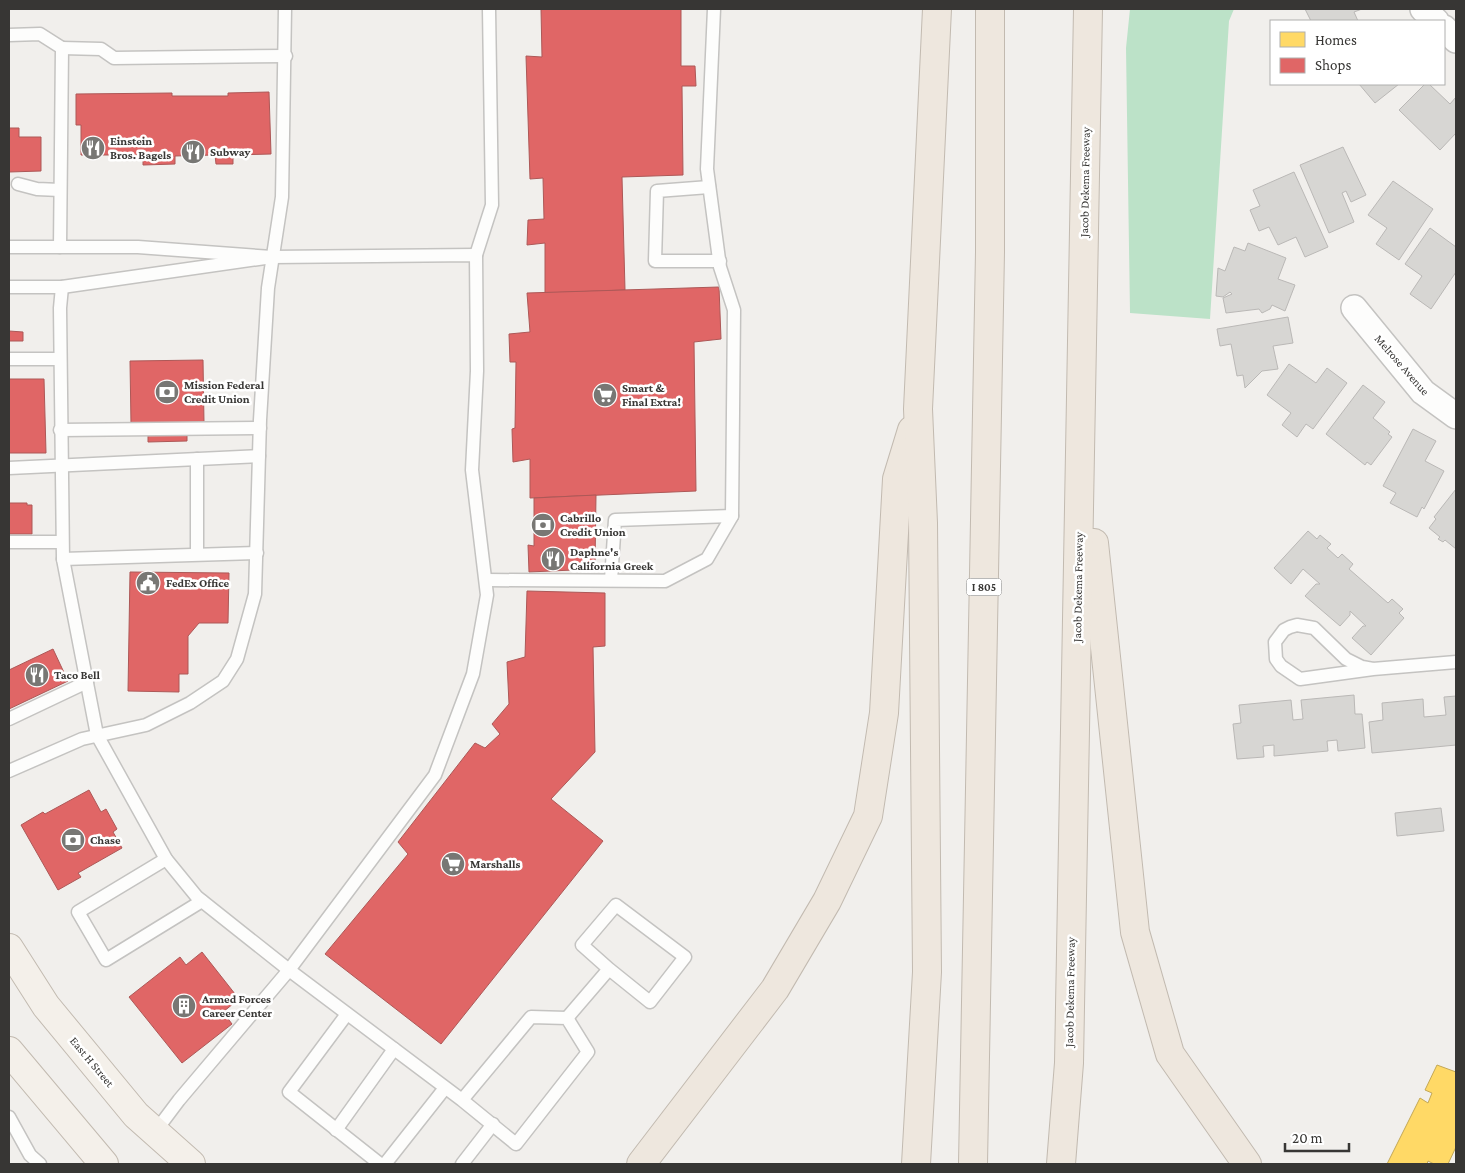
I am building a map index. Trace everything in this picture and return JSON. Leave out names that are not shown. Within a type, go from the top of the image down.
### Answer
[{"type":"highway","points":[[916,1164],[928,972],[923,523],[918,409],[937,9]]},
{"type":"highway","name":"I 805","points":[[974,1164],[990,262],[990,9]]},
{"type":"highway","name":"Jacob Dekema Freeway","points":[[1061,1164],[1069,1063],[1088,9]]},
{"type":"highway","points":[[641,1164],[775,989],[827,901],[868,816],[884,713],[897,479],[918,409]]},
{"type":"highway","points":[[1082,414],[1111,725],[1135,932],[1170,1054],[1247,1164]]},
{"type":"main road","name":"East H Street","points":[[9,948],[46,1006],[136,1115],[191,1164]]},
{"type":"main road","points":[[9,1051],[104,1164]]},
{"type":"street","points":[[1423,9],[1435,20]]},
{"type":"street","points":[[1445,29],[1456,40]]},
{"type":"street","name":"Melrose Avenue","points":[[1354,308],[1423,392],[1456,416]]},
{"type":"lane","points":[[9,771],[82,739],[146,725],[190,703],[223,681],[237,659],[255,594],[260,428],[272,257],[282,197],[286,56],[285,9]]},
{"type":"lane","points":[[155,1132],[179,1100],[289,970],[435,775],[473,674],[487,595],[472,470],[477,371],[476,256],[492,205],[489,9]]},
{"type":"lane","points":[[486,580],[665,582],[707,559],[732,516],[734,310],[720,261],[707,169],[714,9]]},
{"type":"lane","points":[[9,34],[40,34],[62,48],[101,49],[114,58],[286,56]]},
{"type":"lane","points":[[60,248],[62,48]]},
{"type":"lane","points":[[18,184],[37,189],[60,190]]},
{"type":"lane","points":[[710,187],[657,191],[655,262],[720,261]]},
{"type":"lane","points":[[9,248],[138,246],[272,257],[476,256]]},
{"type":"lane","points":[[9,287],[62,286],[272,257]]},
{"type":"lane","points":[[62,286],[60,359],[62,559],[98,735],[166,859],[202,901],[289,970],[462,1100],[516,1144],[588,1052],[567,1018]]},
{"type":"lane","points":[[9,359],[60,359]]},
{"type":"lane","points":[[60,430],[260,428]]},
{"type":"lane","points":[[9,468],[259,456]]},
{"type":"lane","points":[[197,459],[197,554]]},
{"type":"lane","points":[[610,580],[615,520],[732,516]]},
{"type":"lane","points":[[9,542],[62,542]]},
{"type":"lane","points":[[62,559],[257,552]]},
{"type":"lane","points":[[1373,669],[1362,667],[1346,659],[1314,628],[1290,626],[1279,636],[1276,642],[1274,651],[1280,666],[1300,678],[1373,669],[1456,662]]},
{"type":"lane","points":[[9,719],[87,682]]},
{"type":"lane","points":[[166,859],[78,912],[106,960],[202,901]]},
{"type":"lane","points":[[616,905],[684,957],[650,1002],[609,969],[582,944],[616,905]]},
{"type":"lane","points":[[567,1018],[609,969]]},
{"type":"lane","points":[[347,1014],[289,1092],[380,1164]]},
{"type":"lane","points":[[462,1100],[531,1017],[567,1018]]},
{"type":"lane","points":[[336,1130],[394,1049]]},
{"type":"lane","points":[[385,1164],[445,1088]]},
{"type":"lane","points":[[9,1116],[30,1155],[40,1164]]},
{"type":"lane","points":[[462,1164],[493,1124]]},
{"type":"green space","points":[[1130,9],[1234,9],[1229,21],[1210,319],[1130,313],[1126,48]]},
{"type":"building: Homes","points":[[1437,1065],[1456,1072],[1456,1147],[1448,1164],[1434,1164],[1428,1161],[1427,1164],[1387,1164],[1420,1098],[1428,1103],[1432,1093],[1425,1090]]},
{"type":"building: Shops","points":[[541,9],[681,9],[681,66],[695,66],[696,86],[682,86],[683,175],[622,177],[625,290],[545,293],[545,243],[527,245],[528,220],[544,219],[543,178],[530,179],[526,56],[542,57]]},
{"type":"building: Shops","points":[[269,92],[271,154],[233,155],[233,164],[216,164],[215,155],[175,156],[175,164],[143,165],[143,155],[81,155],[81,125],[76,125],[76,94],[172,93],[172,96],[228,96],[228,93]]},
{"type":"building: Shops","points":[[9,128],[19,128],[19,137],[41,137],[41,171],[9,172]]},
{"type":"building: Shops","name":"Smart & Final Extra!","points":[[719,287],[721,339],[694,342],[696,491],[530,498],[530,459],[513,462],[512,429],[515,428],[516,362],[510,362],[509,334],[530,332],[527,293]]},
{"type":"building: Shops","points":[[9,331],[23,332],[23,341],[9,341]]},
{"type":"building: Shops","name":"Mission Federal Credit Union","points":[[203,360],[204,423],[131,424],[130,361]]},
{"type":"building: Shops","points":[[9,379],[44,379],[46,453],[9,453]]},
{"type":"building: Shops","points":[[187,423],[187,441],[148,442],[148,424]]},
{"type":"building: Shops","points":[[596,495],[595,566],[573,566],[573,570],[529,572],[528,545],[534,546],[534,498]]},
{"type":"building: Shops","points":[[9,503],[27,503],[27,505],[32,505],[32,534],[9,534]]},
{"type":"building: Shops","points":[[130,572],[229,573],[228,623],[199,623],[188,636],[188,674],[179,674],[179,692],[128,691]]},
{"type":"building: Shops","points":[[527,591],[605,593],[605,646],[593,647],[595,752],[551,799],[603,841],[441,1044],[325,954],[408,854],[398,842],[475,743],[485,748],[500,734],[492,724],[509,704],[507,662],[525,657]]},
{"type":"building: Shops","name":"Taco Bell","points":[[53,649],[68,681],[9,709],[9,670]]},
{"type":"building: Shops","name":"Chase","points":[[89,790],[101,812],[106,809],[117,829],[113,832],[122,848],[78,873],[81,877],[58,890],[21,825]]},
{"type":"building: Shops","name":"Armed Forces Career Center","points":[[202,952],[239,999],[223,1012],[232,1024],[182,1063],[129,997],[180,957],[186,965]]},
{"type":"building: Other","points":[[1305,9],[1362,9],[1354,12],[1358,20],[1310,20]]},
{"type":"building: Other","points":[[1360,85],[1398,85],[1375,103]]},
{"type":"building: Other","points":[[1424,85],[1430,85],[1450,104],[1456,97],[1456,133],[1440,150],[1399,110]]},
{"type":"building: Other","points":[[1343,147],[1366,195],[1351,202],[1346,191],[1342,193],[1354,222],[1329,233],[1300,165]]},
{"type":"building: Other","points":[[1294,172],[1328,247],[1305,257],[1296,237],[1278,245],[1269,227],[1259,231],[1250,210],[1260,206],[1253,190]]},
{"type":"building: Other","points":[[1393,181],[1433,209],[1399,260],[1376,244],[1387,228],[1368,215]]},
{"type":"building: Other","points":[[1430,228],[1456,247],[1456,272],[1431,309],[1410,294],[1422,276],[1405,264]]},
{"type":"building: Other","points":[[1248,243],[1286,258],[1278,279],[1295,285],[1285,311],[1272,305],[1270,309],[1262,313],[1259,309],[1226,313],[1223,298],[1232,294],[1230,292],[1223,297],[1216,296],[1218,268],[1225,271],[1234,247],[1245,251]]},
{"type":"building: Other","points":[[1288,317],[1293,343],[1273,346],[1278,369],[1262,371],[1245,388],[1243,375],[1237,376],[1231,344],[1220,346],[1217,329]]},
{"type":"building: Other","points":[[1289,364],[1316,383],[1327,368],[1347,383],[1313,429],[1306,424],[1297,437],[1282,425],[1291,413],[1267,395]]},
{"type":"building: Other","points":[[1363,385],[1385,402],[1373,418],[1390,432],[1388,434],[1392,437],[1371,465],[1367,462],[1365,465],[1326,434]]},
{"type":"building: Other","points":[[1413,429],[1436,441],[1425,461],[1444,471],[1424,509],[1422,507],[1417,517],[1390,503],[1396,493],[1383,486]]},
{"type":"building: Other","points":[[1456,489],[1456,549],[1445,540],[1443,542],[1438,539],[1440,537],[1429,528],[1436,519],[1434,517]]},
{"type":"building: Other","points":[[1308,531],[1317,539],[1320,535],[1331,544],[1327,548],[1338,558],[1342,554],[1353,564],[1349,569],[1388,603],[1392,599],[1403,609],[1399,613],[1404,618],[1371,655],[1352,638],[1363,626],[1366,626],[1350,611],[1350,615],[1340,626],[1305,596],[1316,584],[1320,584],[1303,569],[1291,584],[1274,568]]},
{"type":"building: Other","points":[[1354,695],[1355,714],[1362,714],[1365,748],[1338,751],[1337,740],[1327,741],[1328,751],[1274,756],[1274,745],[1263,746],[1264,757],[1237,759],[1233,724],[1241,723],[1239,705],[1291,700],[1293,720],[1303,719],[1301,700]]},
{"type":"building: Other","points":[[1456,696],[1456,745],[1372,753],[1369,722],[1383,720],[1382,703],[1423,699],[1424,717],[1446,715],[1444,697]]},
{"type":"building: Other","points":[[1441,808],[1444,831],[1397,836],[1395,813]]},
{"type":"place","name":"Einstein Bros. Bagels","points":[[93,148]]},
{"type":"place","name":"Subway","points":[[193,152]]},
{"type":"place","name":"Mission Federal Credit Union","points":[[167,392]]},
{"type":"place","name":"Smart & Final Extra!","points":[[605,395]]},
{"type":"place","name":"Cabrillo Credit Union","points":[[543,525]]},
{"type":"place","name":"Daphne's California Greek","points":[[553,559]]},
{"type":"place","name":"FedEx Office","points":[[148,583]]},
{"type":"place","name":"Taco Bell","points":[[37,675]]},
{"type":"place","name":"Chase","points":[[73,840]]},
{"type":"place","name":"Marshalls","points":[[453,864]]},
{"type":"place","name":"Armed Forces Career Center","points":[[184,1006]]}]
